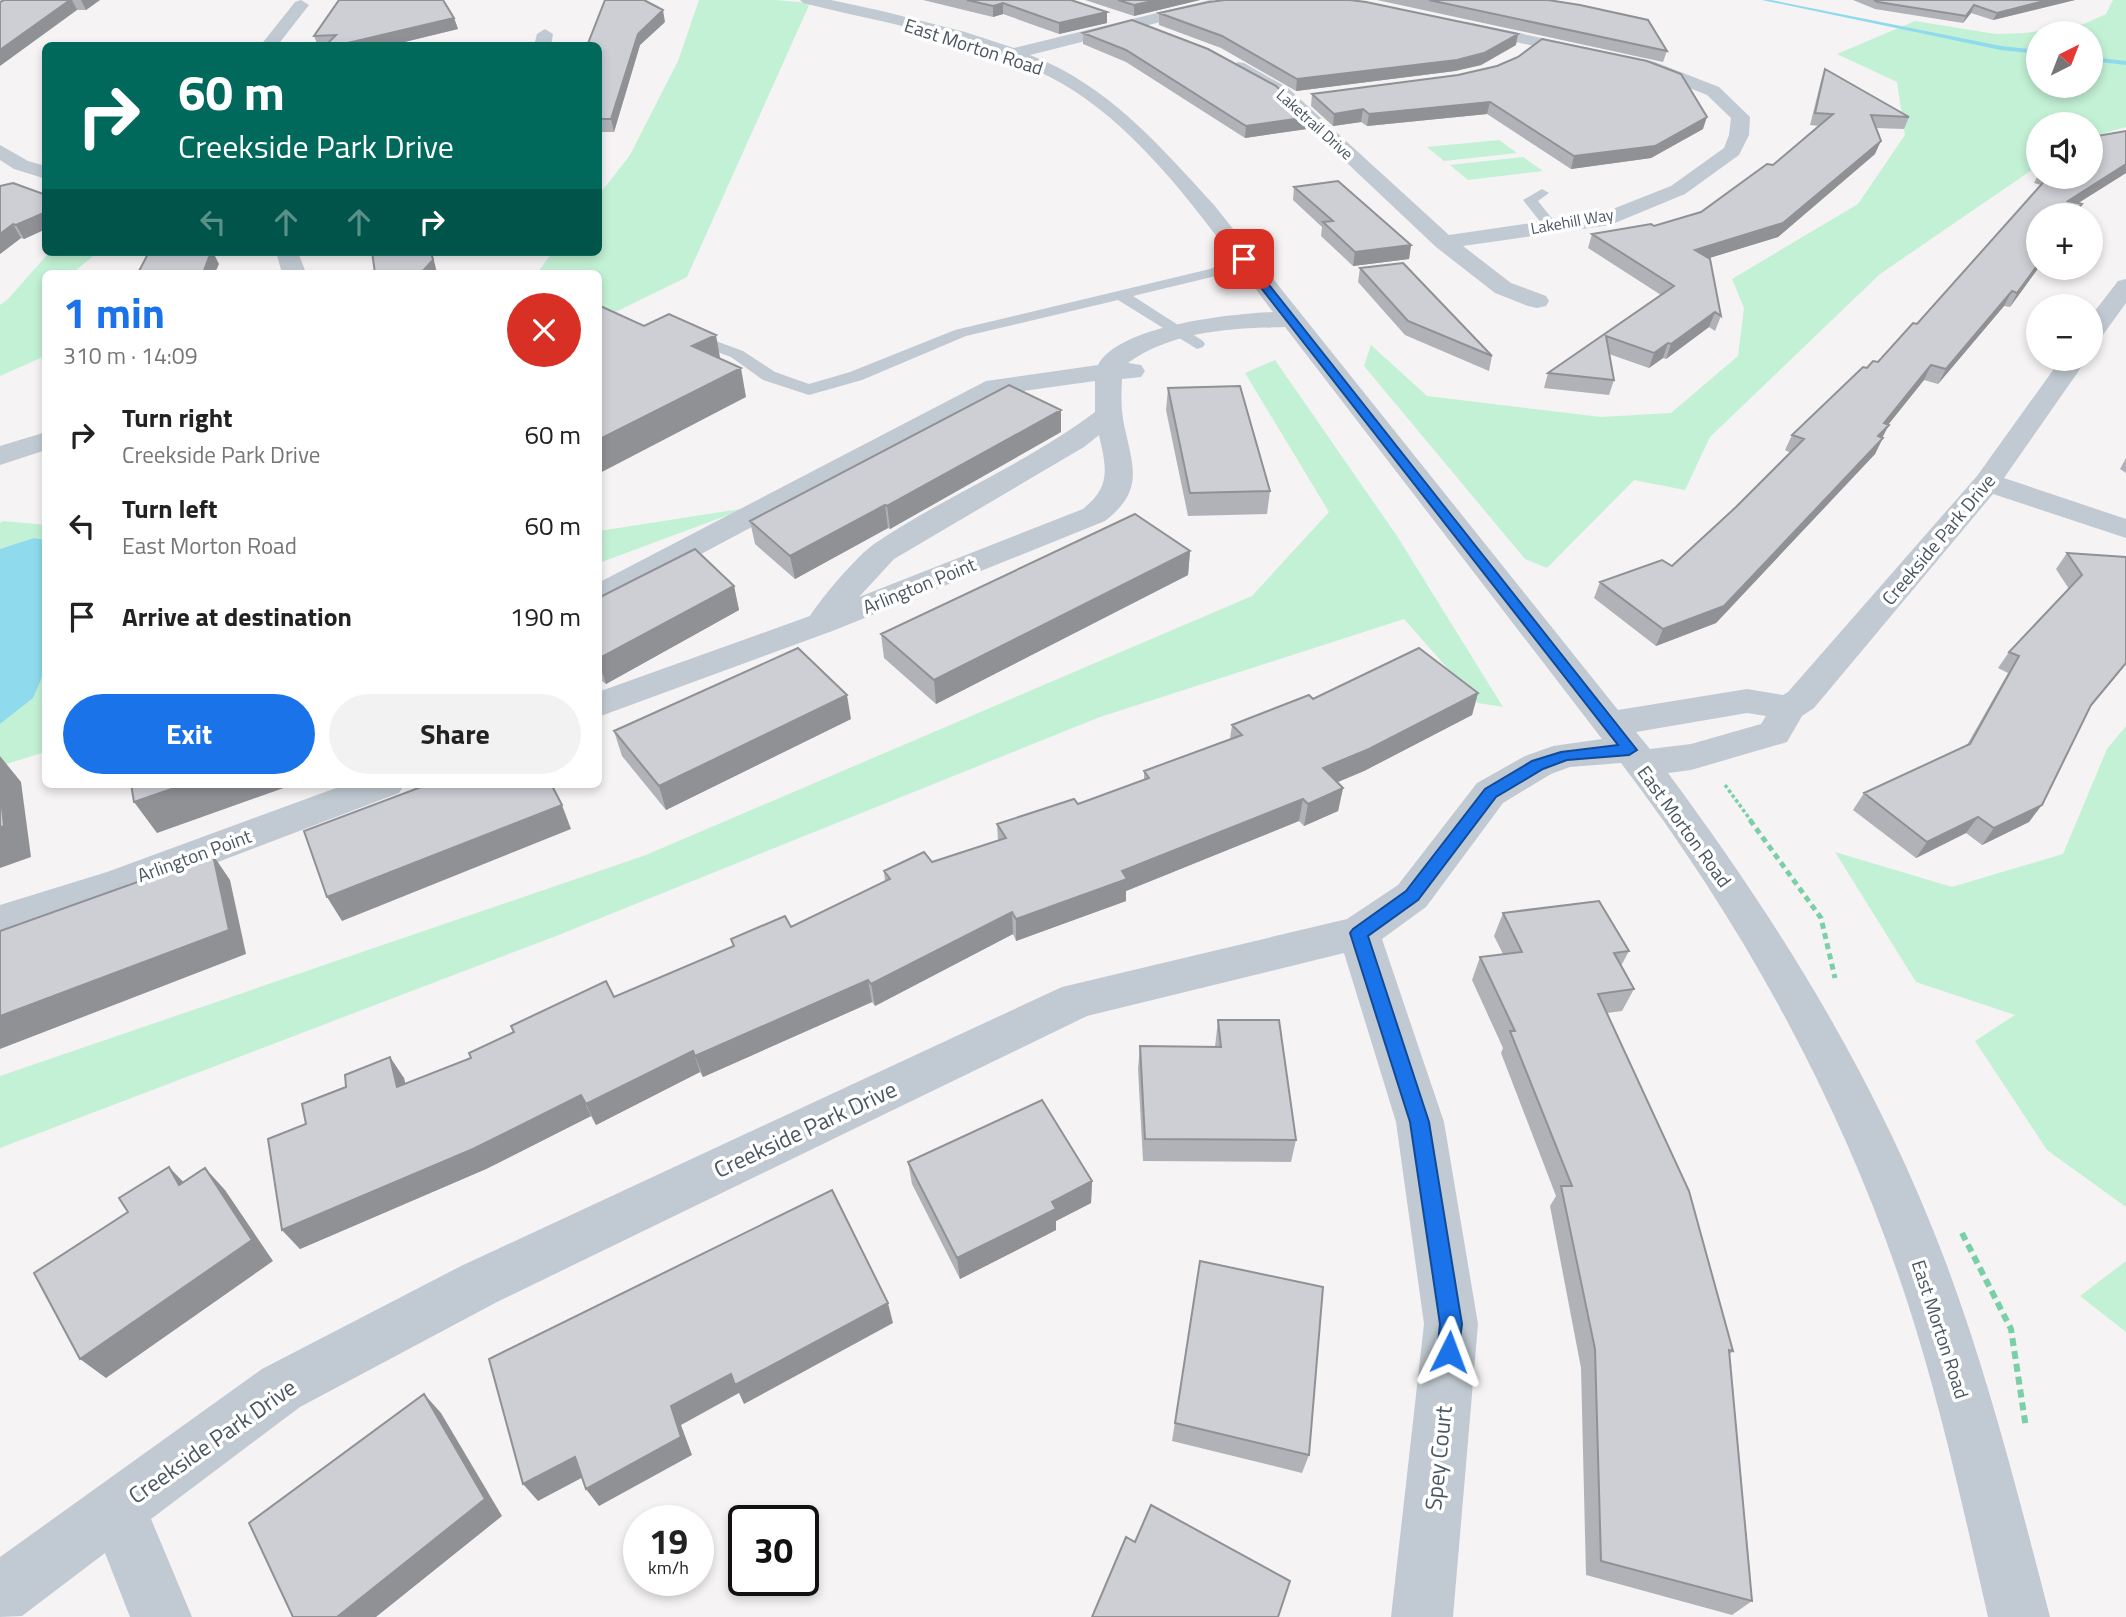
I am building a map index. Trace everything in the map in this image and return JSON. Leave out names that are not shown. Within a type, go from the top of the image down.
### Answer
[{"type":"street","name":"East Morton Road","points":[[808,0],[937,30],[1012,54],[1058,74],[1101,101],[1149,145],[1244,259],[1626,745],[1718,869],[1768,949],[1847,1091],[1919,1260],[1932,1299],[1974,1429],[2019,1617]]},
{"type":"street","points":[[1012,54],[1131,23],[1208,5],[1234,2]]},
{"type":"street","points":[[271,42],[301,5]]},
{"type":"street","points":[[1096,10],[1167,36]]},
{"type":"street","name":"Lakehill Way","points":[[1444,22],[1649,66],[1713,91],[1741,117],[1738,135],[1731,151],[1678,190],[1610,218],[1444,242]]},
{"type":"street","points":[[1517,55],[1535,42]]},
{"type":"street","name":"Laketrail Drive","points":[[1225,61],[1282,92],[1444,242],[1503,288],[1537,301]]},
{"type":"street","points":[[1291,100],[1318,96]]},
{"type":"street","points":[[0,151],[21,164],[42,172]]},
{"type":"street","points":[[23,186],[42,180]]},
{"type":"street","points":[[2103,323],[2118,310],[2126,286]]},
{"type":"street","points":[[602,594],[995,387],[1141,369],[1176,349],[1188,338],[1211,341],[1256,338],[1291,319]]},
{"type":"street","name":"Creekside Park Drive","points":[[0,1594],[281,1388],[479,1284],[1066,1006],[1092,997],[1359,933],[1412,896],[1490,793],[1538,765],[1566,755],[1626,745],[1691,757],[1774,733],[1788,708],[1801,700],[1987,482],[2066,371]]},
{"type":"street","name":"Arlington Point","points":[[602,704],[823,623],[1094,515],[1105,508],[1116,497],[1118,486],[1118,448],[1111,430],[1109,414],[1109,374]]},
{"type":"street","points":[[823,623],[832,607],[883,552],[1063,447],[1109,414]]},
{"type":"street","points":[[0,456],[42,441]]},
{"type":"street","points":[[1987,482],[2126,529]]},
{"type":"street","name":"Creekside Park Drive","points":[[1626,745],[1653,718],[1747,701],[1788,708]]},
{"type":"street","name":"Arlington Point","points":[[0,921],[120,883],[375,788]]},
{"type":"street","name":"Spey Court","points":[[1359,933],[1420,1122],[1451,1324],[1422,1617]]},
{"type":"street","points":[[117,1508],[161,1617]]},
{"type":"lane","points":[[1542,193],[1530,200],[1551,226]]},
{"type":"lane","points":[[680,333],[737,354],[769,376],[809,390],[856,376],[961,332],[1215,272],[1244,259]]},
{"type":"lane","points":[[1121,295],[1188,338]]},
{"type":"green space","points":[[699,0],[810,3],[687,277],[602,319],[602,270],[539,270],[550,256],[602,256],[602,191],[630,155],[678,61]]},
{"type":"green space","points":[[2113,0],[2126,0],[2126,127],[2103,134],[2103,112],[2026,112],[2026,174],[1880,274],[1710,437],[1685,490],[1634,480],[1547,568],[1525,559],[1364,366],[1371,345],[1427,396],[1601,417],[1671,413],[1738,356],[1744,308],[1732,279],[1858,204],[1905,135],[1897,82],[1837,54],[1915,21],[1996,34],[2026,33],[2026,98],[2104,98],[2104,21],[2091,21],[2106,14]]},
{"type":"green space","points":[[1499,140],[1517,153],[1444,161],[1427,147]]},
{"type":"green space","points":[[1523,157],[1543,171],[1468,180],[1450,165]]},
{"type":"green space","points":[[46,256],[93,256],[77,270],[42,270],[42,357],[0,376],[0,305]]},
{"type":"green space","points":[[1275,360],[1397,536],[1503,707],[1478,703],[1404,619],[1100,717],[556,936],[0,1148],[0,1076],[646,855],[1252,596],[1329,512],[1245,373]]},
{"type":"green space","points":[[747,508],[602,562],[602,531]]},
{"type":"green space","points":[[3,521],[42,525],[42,753],[0,766],[0,523]]},
{"type":"green space","points":[[2126,726],[2126,1207],[2047,1150],[1975,1041],[2015,1015],[1916,982],[1835,852],[1952,887],[2063,854],[2107,749]]},
{"type":"green space","points":[[2126,1261],[2126,1332],[2080,1296]]},
{"type":"water","points":[[34,538],[42,539],[42,677],[33,698],[0,724],[0,549]]},
{"type":"building","points":[[70,0],[0,50],[0,2]]},
{"type":"building","points":[[339,0],[443,0],[454,18],[352,42],[329,42],[336,35],[314,36]]},
{"type":"building","points":[[605,0],[644,0],[663,10],[638,34],[611,119],[602,119],[602,42],[589,42]]},
{"type":"building","points":[[967,0],[1071,0],[1107,12],[1059,23],[1003,3],[993,6]]},
{"type":"building","points":[[1118,0],[1157,0],[1134,5]]},
{"type":"building","points":[[1225,0],[1350,0],[1518,34],[1484,53],[1457,60],[1297,79],[1222,36],[1159,13]]},
{"type":"building","points":[[1429,0],[1548,0],[1580,5],[1648,20],[1667,51]]},
{"type":"building","points":[[1874,0],[2048,0],[1997,13],[1974,5],[1966,16]]},
{"type":"building","points":[[1132,20],[1208,49],[1276,86],[1309,117],[1246,126],[1126,50],[1083,33]]},
{"type":"building","points":[[1542,39],[1647,61],[1681,74],[1707,117],[1655,146],[1574,156],[1490,102],[1369,114],[1363,109],[1334,114],[1312,94],[1458,75],[1497,66],[1518,57]]},
{"type":"building","points":[[1825,69],[1909,117],[1871,115],[1881,141],[1783,223],[1695,250],[1710,259],[1721,316],[1715,312],[1654,353],[1606,336],[1614,380],[1548,373],[1674,286],[1592,234],[1651,224],[1654,226],[1701,212],[1767,164],[1773,165],[1833,114],[1815,113]]},
{"type":"building","points":[[2126,131],[2126,164],[2103,179],[2103,135]]},
{"type":"building","points":[[1338,181],[1411,245],[1355,252],[1323,222],[1333,221],[1294,187]]},
{"type":"building","points":[[13,183],[42,194],[42,214],[13,224],[0,234],[0,186]]},
{"type":"building","points":[[2037,189],[2087,189],[2068,201],[2077,203],[2026,203],[2027,280],[2017,293],[2012,291],[1946,369],[1931,365],[1884,423],[1889,425],[1878,436],[1883,438],[1724,606],[1663,629],[1600,582],[1662,560],[1672,566],[1804,439],[1792,435],[1863,367],[1867,368],[1873,361],[1878,362],[1913,323],[1917,324]]},
{"type":"building","points":[[147,256],[209,256],[204,270],[140,270]]},
{"type":"building","points":[[373,256],[432,256],[433,260],[424,270],[375,270]]},
{"type":"building","points":[[1403,263],[1492,356],[1408,321],[1360,268]]},
{"type":"building","points":[[602,307],[644,326],[669,314],[716,335],[692,346],[741,368],[602,438]]},
{"type":"building","points":[[1009,385],[1061,410],[790,556],[750,521]]},
{"type":"building","points":[[1240,386],[1270,491],[1190,493],[1168,388]]},
{"type":"building","points":[[1135,514],[1190,551],[934,680],[881,634]]},
{"type":"building","points":[[695,549],[734,586],[602,657],[602,596]]},
{"type":"building","points":[[2067,553],[2126,557],[2126,663],[2091,705],[2042,805],[1994,828],[1978,817],[1927,842],[1864,793],[1970,744],[2019,656],[2009,652],[2082,575]]},
{"type":"building","points":[[798,648],[847,695],[659,786],[614,731]]},
{"type":"building","points":[[1419,648],[1478,693],[1369,749],[1323,768],[1343,788],[1308,804],[1303,799],[1122,871],[1127,879],[1016,919],[1012,912],[871,984],[868,980],[695,1056],[693,1051],[586,1104],[581,1095],[473,1149],[282,1230],[268,1139],[306,1124],[302,1104],[346,1087],[345,1075],[390,1057],[397,1087],[471,1058],[469,1053],[514,1032],[511,1026],[606,981],[614,997],[734,946],[731,939],[785,916],[791,927],[890,879],[884,871],[924,852],[932,862],[1006,838],[997,824],[1074,799],[1078,804],[1149,778],[1144,771],[1242,735],[1232,725],[1309,695],[1313,699]]},
{"type":"building","points":[[132,788],[174,788],[134,802]]},
{"type":"building","points":[[418,788],[553,788],[562,805],[327,897],[304,831]]},
{"type":"building","points":[[0,789],[4,826],[0,827]]},
{"type":"building","points":[[213,855],[229,930],[0,1016],[0,931]]},
{"type":"building","points":[[1599,901],[1629,951],[1614,953],[1634,989],[1598,994],[1689,1191],[1733,1351],[1729,1350],[1752,1601],[1601,1561],[1595,1349],[1561,1186],[1572,1186],[1510,1031],[1515,1031],[1480,957],[1522,952],[1503,913]]},
{"type":"building","points":[[1218,1020],[1279,1020],[1296,1140],[1145,1139],[1140,1046],[1221,1047]]},
{"type":"building","points":[[1042,1100],[1092,1181],[1052,1202],[1056,1209],[957,1258],[908,1162]]},
{"type":"building","points":[[169,1167],[179,1185],[205,1168],[252,1240],[80,1359],[34,1273],[128,1212],[119,1198]]},
{"type":"building","points":[[832,1190],[888,1303],[735,1385],[731,1374],[671,1406],[681,1437],[586,1489],[575,1457],[523,1484],[489,1359]]},
{"type":"building","points":[[1200,1261],[1323,1287],[1309,1455],[1175,1423]]},
{"type":"building","points":[[424,1394],[485,1499],[337,1617],[293,1617],[249,1523]]},
{"type":"building","points":[[1151,1505],[1290,1581],[1278,1617],[1092,1617],[1126,1537],[1135,1542]]},
{"type":"waterway","points":[[1764,0],[2001,48],[2026,51]]},
{"type":"waterway","points":[[2104,60],[2126,63]]},
{"type":"route","points":[[1244,259],[1629,750],[1566,755],[1538,765],[1490,793],[1412,896],[1359,933],[1420,1122],[1451,1324],[1449,1352]]}]
